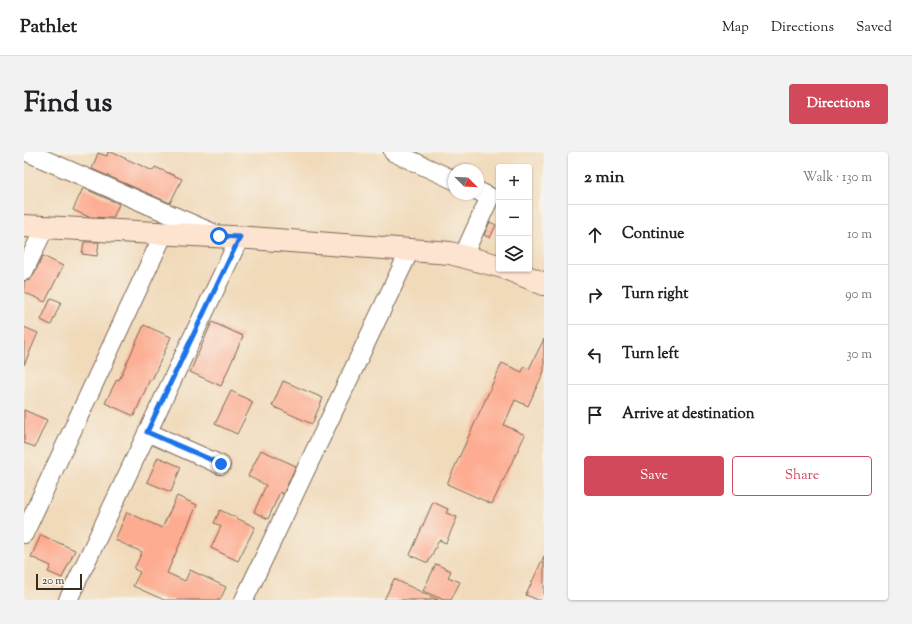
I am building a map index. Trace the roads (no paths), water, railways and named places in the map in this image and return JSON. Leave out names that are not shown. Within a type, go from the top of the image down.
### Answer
[{"type":"street","points":[[27,152],[229,236]]},
{"type":"street","points":[[393,152],[448,177]]},
{"type":"street","points":[[463,256],[490,197],[484,194]]},
{"type":"street","points":[[24,226],[229,236],[450,253],[496,265]]},
{"type":"street","points":[[24,271],[45,227]]},
{"type":"street","points":[[24,534],[164,233]]},
{"type":"street","points":[[68,600],[147,432],[229,236]]},
{"type":"street","points":[[244,600],[410,250]]},
{"type":"street","points":[[515,272],[544,284]]},
{"type":"street","points":[[147,432],[221,464]]}]
